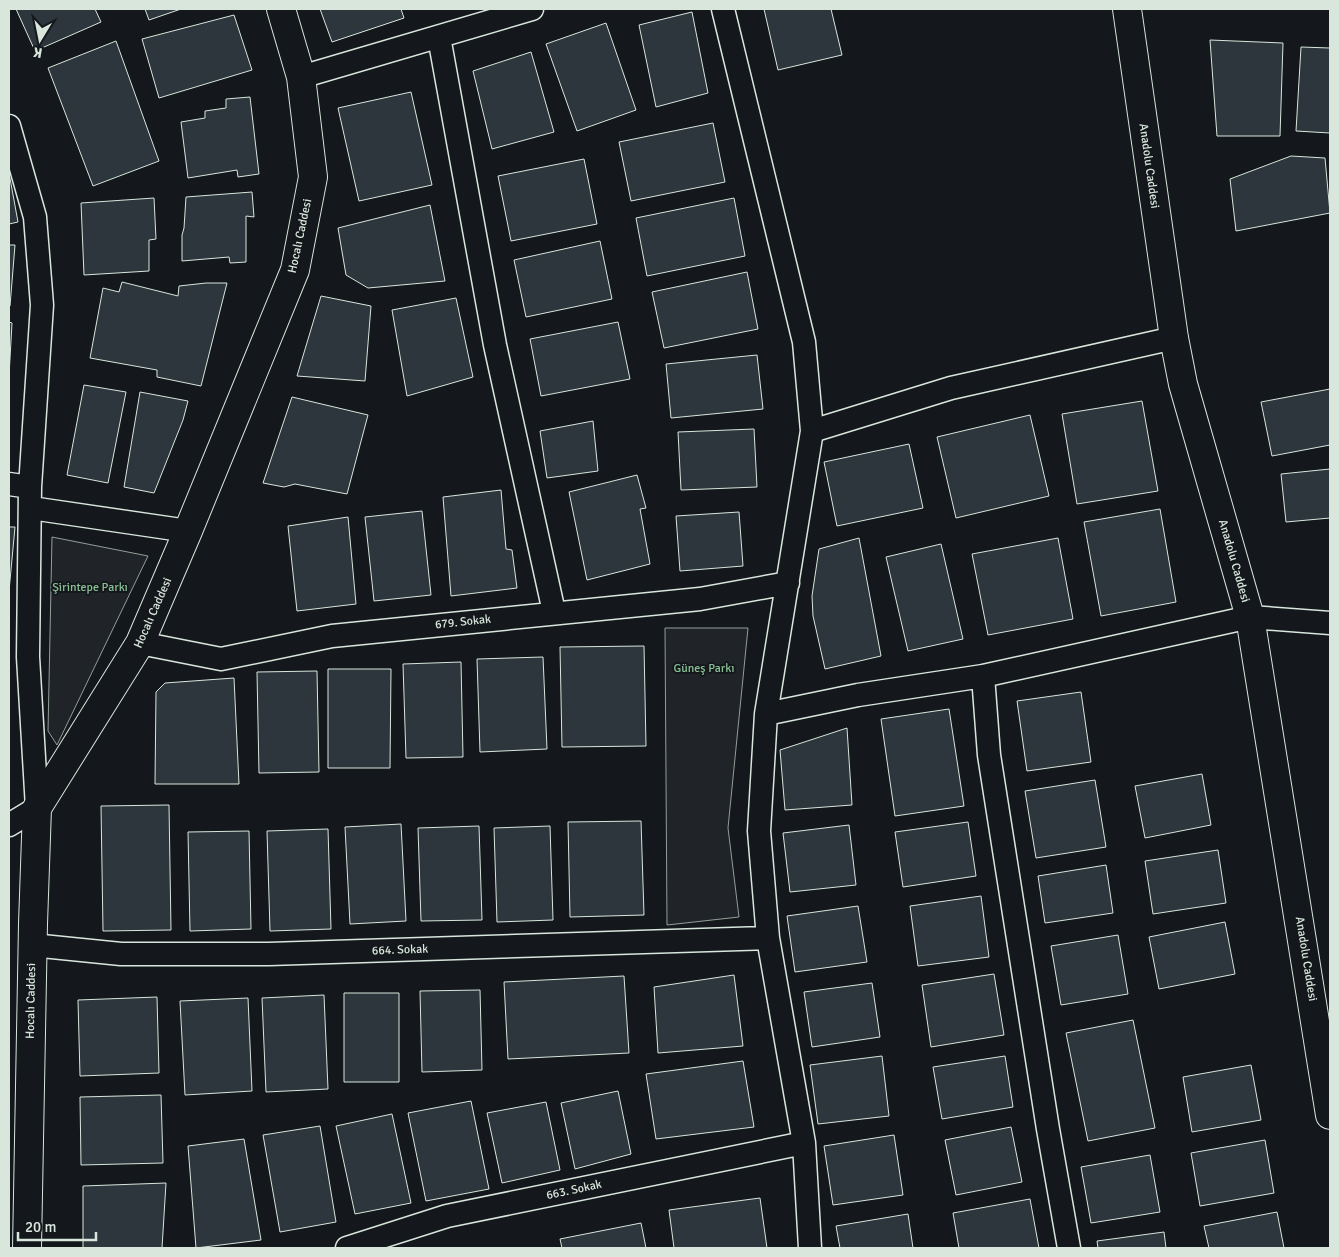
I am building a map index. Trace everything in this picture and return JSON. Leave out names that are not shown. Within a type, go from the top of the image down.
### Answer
[{"type":"street","name":"Hocalı Caddesi","points":[[27,1248],[32,945],[37,808],[140,644],[295,270],[313,177],[301,78],[281,9]]},
{"type":"street","points":[[301,78],[532,9]]},
{"type":"street","points":[[723,9],[804,342],[812,431],[766,714],[758,831],[768,938],[804,1143],[810,1248]]},
{"type":"street","name":"Anadolu Caddesi","points":[[1128,9],[1174,338],[1183,384],[1250,617],[1330,1115]]},
{"type":"street","points":[[438,37],[496,345],[554,612]]},
{"type":"street","points":[[9,126],[35,217],[42,305],[24,493],[19,657],[37,808],[9,825]]},
{"type":"street","points":[[812,431],[951,388],[1174,338]]},
{"type":"street","points":[[24,493],[188,531]]},
{"type":"street","name":"679. Sokak","points":[[140,644],[221,659],[332,636],[554,612],[700,599],[788,583]]},
{"type":"street","points":[[766,714],[858,695],[983,676],[1250,617],[1330,623]]},
{"type":"street","points":[[983,676],[989,755],[1048,1128],[1069,1248]]},
{"type":"street","name":"664. Sokak","points":[[32,945],[121,954],[269,954],[768,938]]},
{"type":"street","name":"663. Sokak","points":[[347,1248],[447,1216],[804,1143]]},
{"type":"green space","name":"Şirintepe Parkı","points":[[52,537],[148,556],[57,745],[48,731]]},
{"type":"green space","name":"Güneş Parkı","points":[[665,628],[748,628],[728,828],[739,917],[667,925]]},
{"type":"building","points":[[16,9],[95,9],[101,22],[35,51]]},
{"type":"building","points":[[145,9],[181,9],[149,20]]},
{"type":"building","points":[[320,9],[401,9],[404,18],[332,42]]},
{"type":"building","points":[[764,9],[831,9],[842,55],[778,70]]},
{"type":"building","points":[[692,12],[708,93],[656,107],[639,25]]},
{"type":"building","points":[[234,15],[252,70],[159,98],[142,39]]},
{"type":"building","points":[[606,23],[636,110],[577,131],[546,44]]},
{"type":"building","points":[[1210,40],[1283,43],[1280,136],[1217,136]]},
{"type":"building","points":[[116,41],[159,161],[93,186],[48,68]]},
{"type":"building","points":[[1301,47],[1330,48],[1330,133],[1296,131]]},
{"type":"building","points":[[531,52],[554,132],[492,149],[473,71]]},
{"type":"building","points":[[411,92],[432,185],[359,201],[338,108]]},
{"type":"building","points":[[250,97],[259,174],[238,177],[237,170],[188,178],[181,122],[205,118],[205,111],[226,108],[226,99]]},
{"type":"building","points":[[713,123],[725,182],[631,201],[619,142]]},
{"type":"building","points":[[1291,156],[1325,158],[1330,213],[1236,231],[1230,179]]},
{"type":"building","points":[[584,159],[597,224],[511,241],[498,176]]},
{"type":"building","points":[[9,173],[18,222],[9,224]]},
{"type":"building","points":[[252,192],[254,217],[246,216],[246,262],[230,263],[229,257],[182,261],[182,235],[186,197]]},
{"type":"building","points":[[154,198],[156,239],[149,240],[149,271],[84,275],[81,203]]},
{"type":"building","points":[[734,198],[745,256],[647,276],[636,218]]},
{"type":"building","points":[[430,205],[445,281],[368,288],[346,275],[338,228]]},
{"type":"building","points":[[600,241],[612,299],[526,317],[514,260]]},
{"type":"building","points":[[9,245],[15,245],[10,306],[9,306]]},
{"type":"building","points":[[747,272],[758,329],[664,348],[652,292]]},
{"type":"building","points":[[122,282],[178,296],[179,286],[227,283],[201,386],[157,377],[157,370],[90,358],[103,288],[119,292]]},
{"type":"building","points":[[321,296],[371,306],[365,381],[297,376]]},
{"type":"building","points":[[456,298],[473,377],[407,396],[392,310]]},
{"type":"building","points":[[9,322],[12,323],[9,376]]},
{"type":"building","points":[[618,322],[630,379],[541,396],[530,339]]},
{"type":"building","points":[[757,355],[763,409],[671,418],[666,364]]},
{"type":"building","points":[[84,385],[126,392],[108,483],[67,475]]},
{"type":"building","points":[[1330,389],[1330,445],[1272,456],[1261,402]]},
{"type":"building","points":[[140,392],[188,401],[183,420],[154,493],[124,487]]},
{"type":"building","points":[[292,397],[368,415],[347,494],[295,484],[284,487],[263,483]]},
{"type":"building","points":[[1142,401],[1158,491],[1077,504],[1062,414]]},
{"type":"building","points":[[1030,415],[1049,496],[956,518],[937,437]]},
{"type":"building","points":[[593,421],[598,471],[547,478],[540,431]]},
{"type":"building","points":[[754,429],[757,487],[681,490],[678,432]]},
{"type":"building","points":[[909,444],[923,508],[837,526],[824,462]]},
{"type":"building","points":[[1330,469],[1330,518],[1286,522],[1281,474]]},
{"type":"building","points":[[637,475],[646,508],[640,509],[650,564],[587,580],[569,492]]},
{"type":"building","points":[[501,490],[506,549],[512,550],[517,588],[451,596],[443,497]]},
{"type":"building","points":[[1160,509],[1176,602],[1101,616],[1084,522]]},
{"type":"building","points":[[422,511],[431,595],[374,601],[365,517]]},
{"type":"building","points":[[739,512],[743,566],[680,571],[676,516]]},
{"type":"building","points":[[348,517],[356,604],[297,611],[288,526]]},
{"type":"building","points":[[9,527],[15,527],[9,591]]},
{"type":"building","points":[[859,538],[881,656],[825,669],[813,616],[812,596],[819,549]]},
{"type":"building","points":[[1058,538],[1073,619],[988,635],[972,554]]},
{"type":"building","points":[[941,544],[963,639],[908,651],[886,557]]},
{"type":"building","points":[[644,646],[646,746],[562,747],[560,647]]},
{"type":"building","points":[[543,657],[547,749],[480,752],[477,659]]},
{"type":"building","points":[[461,662],[463,757],[406,758],[403,664]]},
{"type":"building","points":[[328,669],[391,669],[390,768],[328,768]]},
{"type":"building","points":[[317,671],[319,772],[259,773],[257,672]]},
{"type":"building","points":[[234,678],[239,784],[155,784],[156,692],[165,683]]},
{"type":"building","points":[[1081,692],[1091,762],[1027,771],[1017,701]]},
{"type":"building","points":[[949,709],[964,806],[895,816],[881,719]]},
{"type":"building","points":[[847,728],[852,805],[785,810],[780,750]]},
{"type":"building","points":[[1202,774],[1211,825],[1145,838],[1135,786]]},
{"type":"building","points":[[1095,780],[1106,847],[1036,858],[1025,791]]},
{"type":"building","points":[[169,805],[171,930],[103,931],[101,806]]},
{"type":"building","points":[[641,821],[644,915],[570,917],[568,822]]},
{"type":"building","points":[[968,822],[976,876],[903,887],[895,832]]},
{"type":"building","points":[[401,824],[406,921],[350,924],[345,827]]},
{"type":"building","points":[[849,825],[856,885],[790,892],[783,833]]},
{"type":"building","points":[[479,826],[482,920],[421,921],[418,828]]},
{"type":"building","points":[[550,826],[553,920],[497,922],[494,828]]},
{"type":"building","points":[[328,829],[331,929],[270,931],[267,831]]},
{"type":"building","points":[[249,831],[251,929],[190,931],[188,832]]},
{"type":"building","points":[[1218,850],[1226,903],[1153,914],[1145,861]]},
{"type":"building","points":[[1106,865],[1113,913],[1045,923],[1038,876]]},
{"type":"building","points":[[981,896],[989,957],[918,966],[910,906]]},
{"type":"building","points":[[858,906],[867,962],[795,972],[787,916]]},
{"type":"building","points":[[1225,922],[1235,974],[1159,989],[1149,937]]},
{"type":"building","points":[[1118,935],[1128,994],[1061,1005],[1051,946]]},
{"type":"building","points":[[994,974],[1004,1035],[931,1047],[922,985]]},
{"type":"building","points":[[734,975],[743,1046],[658,1053],[654,987]]},
{"type":"building","points":[[624,976],[629,1053],[508,1059],[504,982]]},
{"type":"building","points":[[872,983],[880,1037],[812,1047],[804,992]]},
{"type":"building","points":[[480,990],[482,1070],[422,1072],[420,991]]},
{"type":"building","points":[[344,993],[399,993],[399,1082],[344,1082]]},
{"type":"building","points":[[324,995],[328,1089],[266,1092],[262,998]]},
{"type":"building","points":[[157,997],[159,1073],[80,1076],[78,1000]]},
{"type":"building","points":[[248,998],[252,1091],[185,1095],[180,1001]]},
{"type":"building","points":[[1133,1020],[1155,1128],[1088,1141],[1066,1033]]},
{"type":"building","points":[[882,1056],[889,1116],[818,1124],[810,1065]]},
{"type":"building","points":[[1005,1056],[1013,1107],[942,1119],[933,1067]]},
{"type":"building","points":[[743,1061],[754,1127],[656,1139],[646,1074]]},
{"type":"building","points":[[1251,1065],[1261,1120],[1192,1132],[1183,1077]]},
{"type":"building","points":[[618,1091],[631,1154],[575,1169],[561,1103]]},
{"type":"building","points":[[161,1095],[163,1163],[81,1165],[80,1097]]},
{"type":"building","points":[[471,1101],[489,1189],[426,1201],[408,1113]]},
{"type":"building","points":[[546,1102],[560,1170],[502,1183],[487,1113]]},
{"type":"building","points":[[392,1114],[411,1203],[355,1214],[336,1126]]},
{"type":"building","points":[[320,1126],[336,1222],[280,1232],[263,1135]]},
{"type":"building","points":[[1011,1127],[1022,1182],[956,1195],[945,1140]]},
{"type":"building","points":[[894,1135],[903,1195],[833,1205],[824,1146]]},
{"type":"building","points":[[244,1139],[261,1240],[196,1248],[188,1146]]},
{"type":"building","points":[[1265,1140],[1274,1193],[1200,1206],[1191,1153]]},
{"type":"building","points":[[1150,1155],[1160,1212],[1091,1223],[1081,1167]]},
{"type":"building","points":[[166,1183],[162,1248],[83,1248],[83,1186]]},
{"type":"building","points":[[760,1198],[767,1248],[674,1248],[669,1210]]},
{"type":"building","points":[[1030,1199],[1039,1248],[959,1248],[953,1213]]},
{"type":"building","points":[[1277,1212],[1284,1248],[1209,1248],[1204,1226]]},
{"type":"building","points":[[908,1214],[913,1248],[840,1248],[836,1226]]},
{"type":"building","points":[[641,1223],[646,1248],[562,1248],[560,1239]]},
{"type":"building","points":[[1164,1232],[1166,1248],[1098,1248],[1097,1241]]}]
